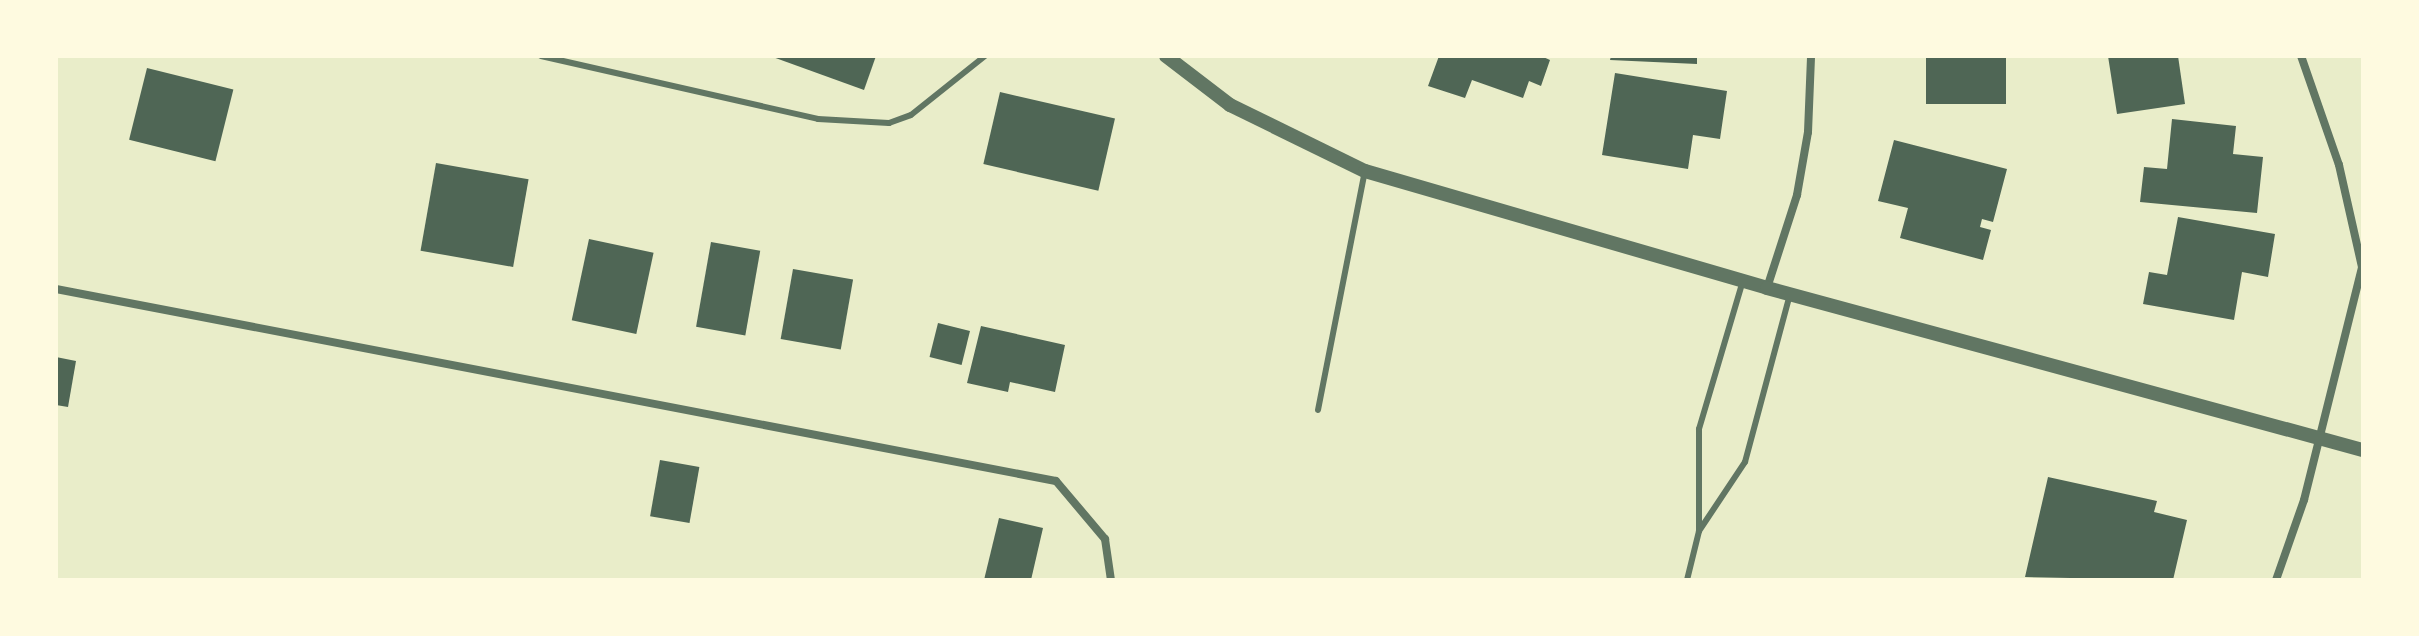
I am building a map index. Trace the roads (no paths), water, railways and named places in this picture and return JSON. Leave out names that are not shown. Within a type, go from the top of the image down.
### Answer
[{"type":"street","points":[[1166,56],[1230,105],[1365,171],[1767,288],[2363,450]]},
{"type":"street","points":[[1767,288],[1797,195],[1808,132],[1811,56]]},
{"type":"street","points":[[2276,580],[2320,437],[2362,267],[2339,165],[2301,56]]},
{"type":"street","points":[[56,289],[1056,481],[1105,539],[1111,580]]},
{"type":"lane","points":[[541,56],[818,119],[889,123],[911,115],[985,56]]},
{"type":"lane","points":[[1318,410],[1365,171]]},
{"type":"lane","points":[[1687,580],[1699,531],[1699,429],[1743,280]]},
{"type":"lane","points":[[1699,531],[1745,462],[1790,293]]}]
